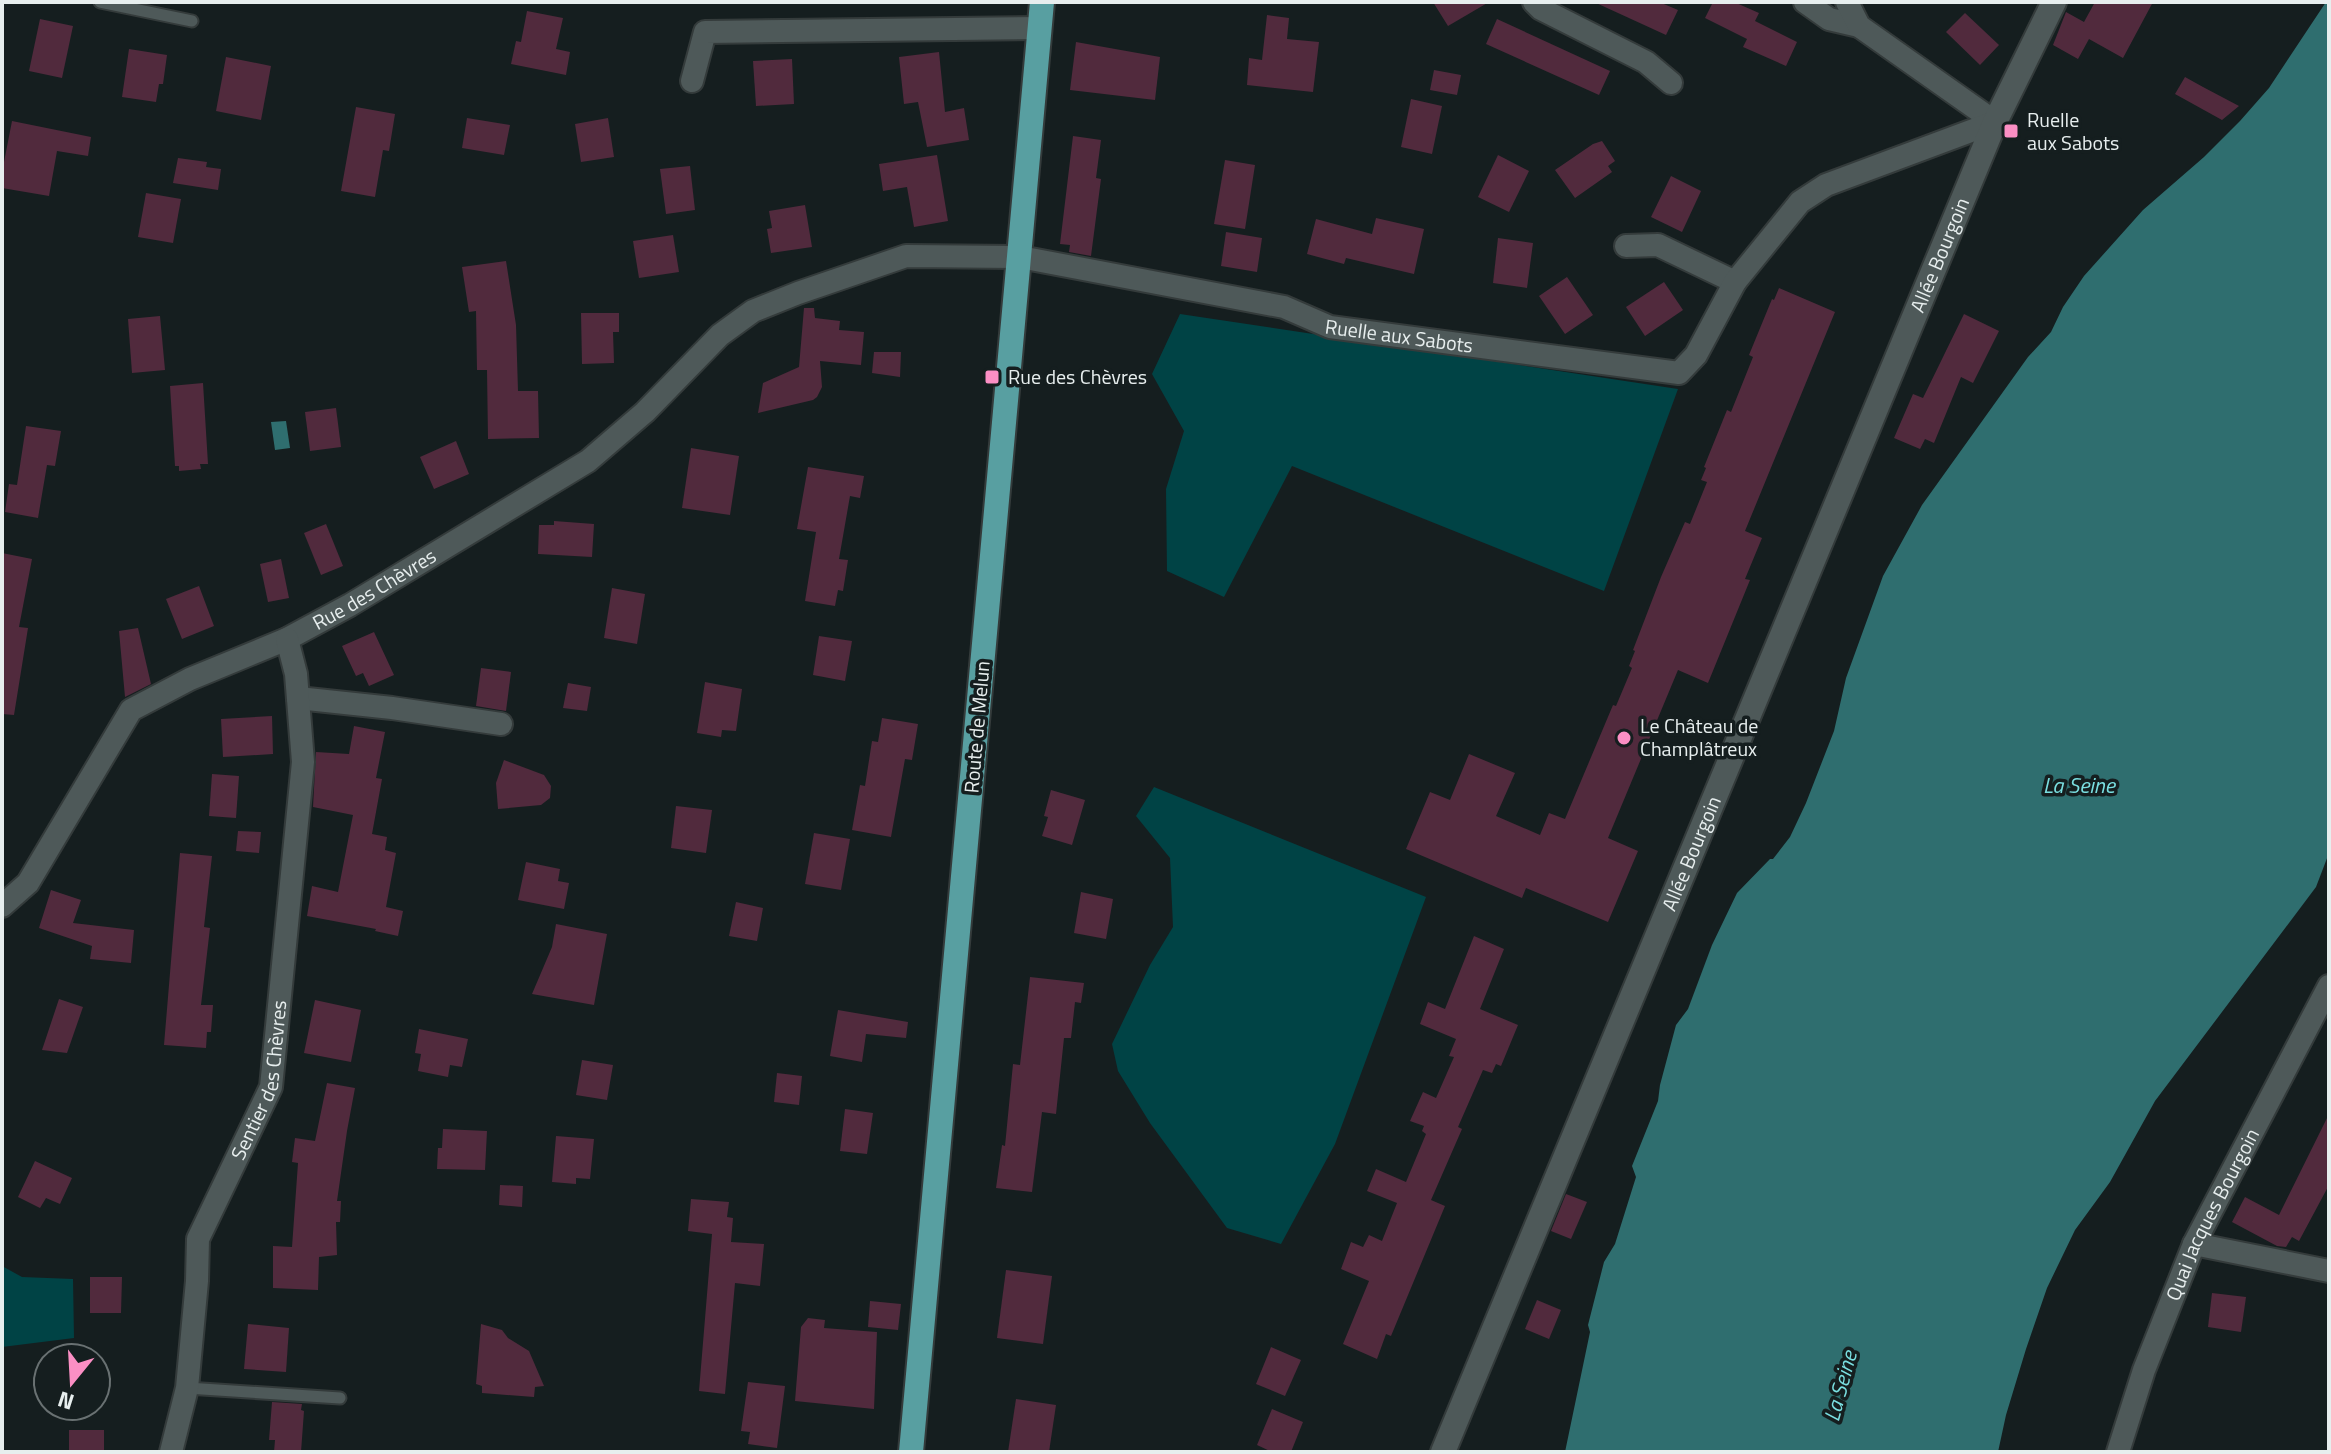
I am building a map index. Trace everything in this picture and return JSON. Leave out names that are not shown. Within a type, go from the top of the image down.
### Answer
[{"type":"main road","name":"Route de Melun","points":[[911,1452],[1042,2]]},
{"type":"street","points":[[1534,2],[1541,9],[1646,62],[1671,83]]},
{"type":"street","points":[[1805,2],[1829,19],[1859,26],[1995,122]]},
{"type":"street","points":[[1847,2],[1859,26]]},
{"type":"street","name":"Allée Bourgoin","points":[[1443,1452],[1995,122],[2054,2]]},
{"type":"street","points":[[692,81],[705,32],[1040,28]]},
{"type":"street","name":"Ruelle aux Sabots","points":[[1020,257],[1284,307],[1330,327],[1679,373],[1696,355],[1735,282],[1800,202],[1826,185],[1995,122]]},
{"type":"street","points":[[1626,246],[1658,245],[1735,282]]},
{"type":"street","name":"Rue des Chèvres","points":[[2,906],[28,883],[131,710],[190,679],[287,639],[350,605],[588,461],[645,412],[720,335],[753,311],[906,256],[1020,257]]},
{"type":"street","name":"Sentier des Chèvres","points":[[171,1452],[187,1388],[198,1239],[271,1087],[303,762],[296,674],[287,639]]},
{"type":"street","points":[[298,698],[501,724]]},
{"type":"street","name":"Quai Jacques Bourgoin","points":[[2118,1452],[2144,1370],[2194,1244],[2329,986]]},
{"type":"street","points":[[2194,1244],[2329,1271]]},
{"type":"lane","points":[[100,2],[192,21]]},
{"type":"lane","points":[[187,1388],[340,1398]]},
{"type":"shaded area","points":[[1180,314],[1678,389],[1604,591],[1292,466],[1224,597],[1167,571],[1166,489],[1184,431],[1152,374]]},
{"type":"shaded area","points":[[1154,787],[1426,897],[1335,1144],[1281,1244],[1227,1228],[1150,1123],[1118,1071],[1112,1044],[1150,965],[1173,927],[1170,858],[1136,816]]},
{"type":"shaded area","points":[[2,1266],[22,1277],[73,1279],[74,1338],[2,1347]]},
{"type":"water","name":"La Seine","points":[[2326,2],[2329,2],[2329,853],[2316,887],[2155,1101],[2110,1182],[2075,1230],[2047,1288],[2006,1415],[1998,1452],[1565,1452],[1590,1332],[1588,1325],[1604,1262],[1615,1244],[1636,1177],[1632,1166],[1658,1101],[1676,1025],[1688,1009],[1712,945],[1737,893],[1773,859],[1790,837],[1806,803],[1834,731],[1846,678],[1883,576],[1922,505],[2028,357],[2051,332],[2084,276],[2143,210],[2240,121],[2269,88]]},
{"type":"water","points":[[286,421],[290,448],[275,450],[271,422]]},
{"type":"building","points":[[1433,2],[1489,2],[1448,26]]},
{"type":"building","points":[[1594,2],[1659,2],[1678,10],[1666,35]]},
{"type":"building","points":[[1713,2],[1734,2],[1759,13],[1755,21],[1797,42],[1786,66],[1743,47],[1747,39],[1705,18]]},
{"type":"building","points":[[2095,2],[2153,2],[2123,58],[2089,39],[2078,59],[2053,45],[2066,12],[2084,22]]},
{"type":"building","points":[[527,11],[563,18],[556,49],[570,52],[566,75],[511,64],[516,41],[521,42]]},
{"type":"building","points":[[1965,13],[1999,45],[1980,65],[1946,32]]},
{"type":"building","points":[[1267,15],[1289,18],[1287,39],[1319,42],[1313,92],[1247,85],[1249,58],[1262,60]]},
{"type":"building","points":[[40,19],[73,26],[62,78],[29,71]]},
{"type":"building","points":[[1497,19],[1610,71],[1599,95],[1486,44]]},
{"type":"building","points":[[1076,42],[1160,57],[1155,100],[1070,90]]},
{"type":"building","points":[[129,49],[167,55],[163,84],[159,84],[156,102],[122,97]]},
{"type":"building","points":[[939,52],[945,112],[964,108],[969,140],[927,147],[918,102],[904,104],[899,57]]},
{"type":"building","points":[[226,57],[271,66],[261,120],[216,111]]},
{"type":"building","points":[[792,59],[794,104],[756,106],[753,61]]},
{"type":"building","points":[[1434,70],[1461,75],[1457,95],[1430,90]]},
{"type":"building","points":[[2185,77],[2239,106],[2222,120],[2175,94]]},
{"type":"building","points":[[1411,99],[1442,106],[1432,154],[1401,147]]},
{"type":"building","points":[[356,107],[395,114],[389,151],[383,150],[375,197],[341,191]]},
{"type":"building","points":[[467,118],[510,125],[504,155],[462,148]]},
{"type":"building","points":[[608,118],[614,157],[581,162],[575,124]]},
{"type":"building","points":[[12,121],[91,137],[88,156],[57,151],[49,196],[2,188],[2,161]]},
{"type":"building","points":[[1073,136],[1101,140],[1096,178],[1101,179],[1091,256],[1069,252],[1070,245],[1060,244]]},
{"type":"building","points":[[1602,141],[1615,161],[1608,166],[1612,172],[1575,198],[1555,170]]},
{"type":"building","points":[[937,155],[948,221],[914,227],[907,187],[883,191],[879,164]]},
{"type":"building","points":[[1498,155],[1529,171],[1509,212],[1478,197]]},
{"type":"building","points":[[178,158],[207,162],[206,167],[221,169],[218,190],[173,183]]},
{"type":"building","points":[[1225,160],[1255,165],[1245,229],[1214,224]]},
{"type":"building","points":[[690,166],[695,210],[666,214],[660,169]]},
{"type":"building","points":[[1671,176],[1701,191],[1682,232],[1651,217]]},
{"type":"building","points":[[146,193],[181,199],[173,243],[138,237]]},
{"type":"building","points":[[805,205],[812,247],[771,253],[767,229],[772,228],[769,211]]},
{"type":"building","points":[[1376,218],[1424,229],[1414,274],[1346,258],[1344,264],[1307,254],[1316,219],[1372,234]]},
{"type":"building","points":[[1226,232],[1262,238],[1257,272],[1221,266]]},
{"type":"building","points":[[673,235],[679,272],[639,278],[633,241]]},
{"type":"building","points":[[1498,238],[1533,243],[1527,288],[1493,283]]},
{"type":"building","points":[[506,261],[516,325],[518,391],[538,391],[539,438],[488,439],[487,370],[477,370],[476,311],[469,312],[462,267]]},
{"type":"building","points":[[1567,277],[1593,315],[1565,334],[1539,296]]},
{"type":"building","points":[[1664,282],[1683,310],[1645,336],[1626,307]]},
{"type":"building","name":"Le Château de Champlâtreux","points":[[1779,288],[1835,312],[1745,531],[1762,538],[1745,579],[1750,580],[1708,683],[1678,670],[1608,838],[1638,851],[1608,922],[1526,888],[1522,898],[1406,849],[1430,792],[1450,800],[1469,754],[1515,773],[1496,816],[1540,835],[1549,813],[1565,819],[1632,668],[1629,666],[1633,650],[1661,577],[1685,522],[1690,524],[1707,482],[1701,480],[1704,467],[1727,410],[1731,412],[1753,357],[1749,355]]},
{"type":"building","points":[[804,308],[814,308],[815,318],[840,321],[839,330],[864,332],[861,365],[820,361],[822,387],[817,397],[758,413],[763,383],[799,367]]},
{"type":"building","points":[[581,313],[619,313],[619,332],[613,332],[614,363],[582,364]]},
{"type":"building","points":[[1964,314],[1999,331],[1973,383],[1961,377],[1934,443],[1925,439],[1920,449],[1894,438],[1913,394],[1923,398]]},
{"type":"building","points":[[160,316],[165,370],[132,373],[128,319]]},
{"type":"building","points":[[874,352],[901,352],[900,377],[872,373]]},
{"type":"building","points":[[203,383],[208,464],[200,464],[201,469],[179,471],[179,466],[175,466],[170,386]]},
{"type":"building","points":[[336,408],[341,447],[310,451],[305,412]]},
{"type":"building","points":[[26,426],[61,431],[55,466],[47,465],[38,518],[5,512],[9,484],[17,485]]},
{"type":"building","points":[[456,441],[469,474],[434,489],[420,457]]},
{"type":"building","points":[[691,448],[739,456],[730,515],[682,508]]},
{"type":"building","points":[[808,467],[864,476],[860,498],[850,496],[839,559],[848,560],[843,591],[838,590],[835,606],[805,601],[816,532],[797,529]]},
{"type":"building","points":[[554,521],[594,524],[592,557],[538,554],[539,525],[554,525]]},
{"type":"building","points":[[326,524],[343,566],[321,575],[304,533]]},
{"type":"building","points":[[2,553],[32,559],[19,627],[28,628],[14,715],[2,714]]},
{"type":"building","points":[[281,559],[289,598],[268,602],[260,564]]},
{"type":"building","points":[[199,586],[214,626],[182,639],[166,599]]},
{"type":"building","points":[[612,588],[645,594],[637,644],[604,638]]},
{"type":"building","points":[[138,628],[151,684],[125,697],[119,631]]},
{"type":"building","points":[[374,632],[394,675],[369,686],[363,673],[356,676],[342,646]]},
{"type":"building","points":[[819,636],[852,641],[845,681],[813,675]]},
{"type":"building","points":[[481,668],[511,672],[506,711],[476,706]]},
{"type":"building","points":[[705,682],[742,689],[736,731],[722,730],[721,737],[697,733]]},
{"type":"building","points":[[568,683],[591,687],[587,711],[563,708]]},
{"type":"building","points":[[272,716],[273,754],[223,757],[221,719]]},
{"type":"building","points":[[882,718],[918,724],[912,760],[905,759],[891,837],[852,830],[860,785],[865,786],[872,741],[878,742]]},
{"type":"building","points":[[354,726],[385,732],[376,778],[382,779],[372,834],[387,837],[385,850],[396,853],[386,907],[403,911],[398,936],[307,916],[312,886],[338,892],[353,815],[313,807],[316,752],[349,754]]},
{"type":"building","points":[[504,760],[544,775],[551,786],[550,798],[541,805],[498,809],[496,783]]},
{"type":"building","points":[[212,774],[239,776],[236,818],[209,816]]},
{"type":"building","points":[[1051,790],[1085,800],[1072,845],[1042,836]]},
{"type":"building","points":[[676,806],[712,810],[706,853],[671,848]]},
{"type":"building","points":[[238,831],[261,832],[259,853],[236,851]]},
{"type":"building","points":[[814,833],[850,839],[841,890],[805,884]]},
{"type":"building","points":[[180,853],[212,856],[204,927],[210,928],[201,1005],[213,1005],[206,1048],[164,1045]]},
{"type":"building","points":[[526,862],[560,869],[558,881],[569,883],[564,909],[518,900]]},
{"type":"building","points":[[51,890],[81,900],[73,923],[134,930],[131,963],[90,959],[92,946],[39,928]]},
{"type":"building","points":[[1081,892],[1113,899],[1106,939],[1074,933]]},
{"type":"building","points":[[736,902],[763,908],[757,941],[729,936]]},
{"type":"building","points":[[556,924],[607,934],[594,1005],[532,994],[552,947]]},
{"type":"building","points":[[1474,936],[1504,949],[1480,1009],[1518,1025],[1501,1066],[1496,1064],[1492,1073],[1483,1070],[1458,1127],[1462,1129],[1431,1200],[1445,1206],[1391,1336],[1386,1334],[1377,1359],[1343,1344],[1369,1281],[1341,1269],[1351,1242],[1363,1247],[1369,1235],[1382,1241],[1397,1203],[1367,1191],[1376,1169],[1406,1182],[1426,1134],[1422,1131],[1424,1126],[1410,1121],[1423,1092],[1436,1098],[1454,1057],[1449,1056],[1456,1039],[1420,1024],[1428,1002],[1445,1009]]},
{"type":"building","points":[[1030,977],[1084,983],[1081,1003],[1075,1002],[1071,1038],[1064,1038],[1056,1114],[1042,1112],[1032,1192],[996,1188],[1002,1145],[1005,1146],[1013,1064],[1020,1065]]},
{"type":"building","points":[[59,999],[83,1007],[67,1053],[42,1050]]},
{"type":"building","points":[[315,1000],[361,1010],[351,1062],[304,1053]]},
{"type":"building","points":[[838,1010],[908,1022],[906,1038],[866,1034],[862,1062],[830,1056]]},
{"type":"building","points":[[419,1029],[468,1039],[462,1067],[450,1065],[448,1077],[418,1071],[421,1054],[415,1053]]},
{"type":"building","points":[[582,1060],[613,1065],[607,1100],[576,1095]]},
{"type":"building","points":[[777,1073],[802,1076],[799,1105],[774,1102]]},
{"type":"building","points":[[327,1083],[355,1088],[337,1201],[341,1201],[340,1222],[336,1222],[337,1255],[319,1257],[318,1290],[273,1288],[273,1246],[292,1247],[298,1163],[292,1162],[295,1138],[315,1141]]},
{"type":"building","points":[[845,1109],[873,1113],[867,1154],[840,1151]]},
{"type":"building","points":[[2329,1114],[2329,1185],[2299,1241],[2292,1237],[2286,1247],[2277,1246],[2232,1222],[2245,1197],[2279,1215]]},
{"type":"building","points":[[443,1129],[487,1131],[485,1170],[437,1169]]},
{"type":"building","points":[[556,1136],[594,1139],[590,1179],[576,1178],[576,1184],[552,1182]]},
{"type":"building","points":[[35,1161],[72,1178],[60,1204],[46,1198],[40,1208],[18,1197]]},
{"type":"building","points":[[500,1185],[523,1186],[522,1207],[499,1205]]},
{"type":"building","points":[[1566,1194],[1587,1202],[1571,1239],[1551,1231]]},
{"type":"building","points":[[691,1199],[729,1202],[727,1217],[733,1218],[731,1242],[764,1244],[760,1286],[735,1283],[725,1394],[699,1391],[712,1234],[688,1231]]},
{"type":"building","points":[[1006,1270],[1052,1276],[1043,1344],[997,1338]]},
{"type":"building","points":[[90,1277],[122,1277],[121,1313],[90,1313]]},
{"type":"building","points":[[2212,1293],[2246,1297],[2241,1332],[2208,1327]]},
{"type":"building","points":[[1537,1300],[1561,1310],[1549,1339],[1525,1329]]},
{"type":"building","points":[[870,1301],[901,1304],[898,1330],[868,1327]]},
{"type":"building","points":[[808,1318],[825,1320],[824,1328],[877,1332],[874,1409],[795,1401],[801,1327]]},
{"type":"building","points":[[248,1324],[289,1328],[286,1372],[244,1369]]},
{"type":"building","points":[[481,1324],[502,1330],[508,1338],[529,1351],[544,1386],[535,1387],[534,1397],[482,1393],[482,1386],[476,1384]]},
{"type":"building","points":[[1271,1347],[1301,1360],[1285,1396],[1256,1384]]},
{"type":"building","points":[[748,1382],[785,1386],[777,1448],[748,1444],[750,1432],[741,1431]]},
{"type":"building","points":[[1016,1399],[1056,1405],[1049,1452],[1008,1452]]},
{"type":"building","points":[[272,1402],[302,1404],[301,1452],[274,1452],[275,1440],[269,1440]]},
{"type":"building","points":[[1272,1409],[1303,1422],[1291,1452],[1272,1452],[1257,1445]]},
{"type":"building","points":[[69,1430],[104,1430],[104,1452],[69,1452]]},
{"type":"place","name":"Ruelle aux Sabots","points":[[2011,131]]},
{"type":"place","name":"Rue des Chèvres","points":[[992,377]]},
{"type":"place","name":"Le Château de Champlâtreux","points":[[1624,738]]}]
